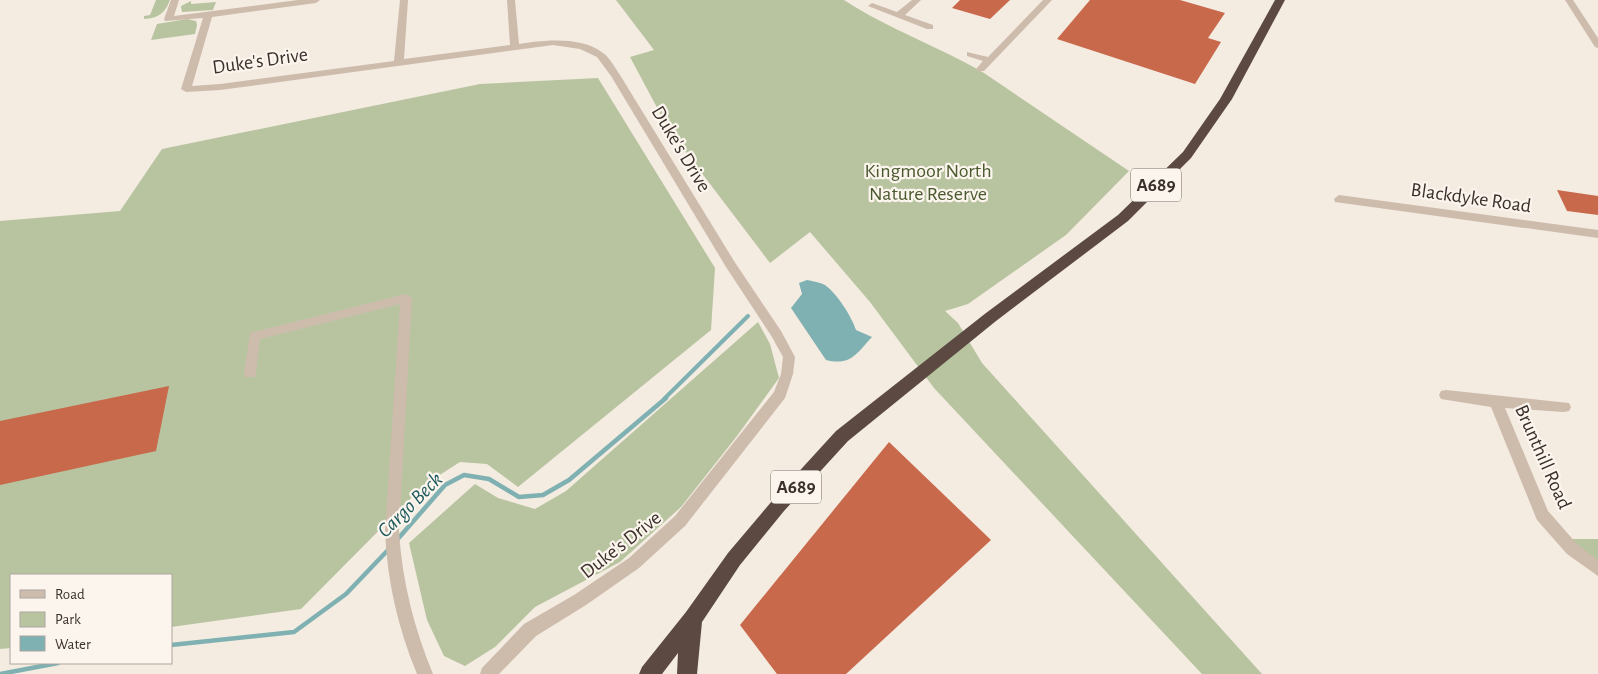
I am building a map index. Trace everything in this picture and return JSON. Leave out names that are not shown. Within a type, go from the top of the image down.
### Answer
[{"type":"highway","name":"A689","points":[[649,674],[693,619],[734,559],[778,506],[842,436],[919,373],[1122,218],[1186,155],[1226,100],[1280,0]]},
{"type":"highway","name":"A689","points":[[687,674],[693,619]]},
{"type":"street","points":[[175,0],[168,19],[316,0]]},
{"type":"street","points":[[399,62],[404,0]]},
{"type":"street","points":[[511,0],[515,45]]},
{"type":"street","points":[[899,15],[916,0]]},
{"type":"street","points":[[981,69],[1048,0]]},
{"type":"street","points":[[1569,0],[1598,45]]},
{"type":"street","points":[[872,6],[930,26]]},
{"type":"street","name":"Duke's Drive","points":[[208,15],[186,89],[220,86],[515,45],[565,42],[582,46],[600,55],[615,75],[730,264],[777,334],[788,358],[787,374],[780,394],[680,521],[634,563],[580,600],[530,630],[488,674]]},
{"type":"street","points":[[970,54],[989,60]]},
{"type":"street","name":"Blackdyke Road","points":[[1339,199],[1598,234]]},
{"type":"street","points":[[250,373],[254,336],[406,298],[392,531],[393,561],[399,596],[414,649],[425,674]]},
{"type":"street","name":"Brunthill Road","points":[[1446,394],[1496,402],[1564,408]]},
{"type":"street","name":"Brunthill Road","points":[[1496,402],[1542,515],[1572,549],[1598,569]]},
{"type":"green space","points":[[156,0],[170,0],[161,14],[144,19],[144,16],[150,15]]},
{"type":"green space","name":"Kingmoor North Nature Reserve","points":[[616,0],[844,0],[878,20],[984,73],[1129,171],[1066,235],[968,304],[945,311],[958,323],[982,363],[1262,674],[1202,674],[934,388],[870,302],[810,232],[770,263],[669,130],[630,57],[654,50]]},
{"type":"green space","points":[[191,1],[191,4],[216,2],[213,10],[182,12],[181,6]]},
{"type":"green space","points":[[187,19],[196,21],[195,34],[151,40],[157,24]]},
{"type":"green space","points":[[598,78],[715,268],[711,330],[518,487],[487,464],[460,462],[424,485],[301,609],[172,627],[172,574],[10,574],[10,648],[0,649],[0,221],[120,211],[162,149],[480,84]]},
{"type":"green space","points":[[758,322],[770,344],[779,378],[737,436],[681,507],[620,562],[535,607],[495,647],[465,666],[444,656],[427,620],[409,543],[475,484],[498,498],[535,509],[566,491]]},
{"type":"green space","points":[[1573,539],[1598,539],[1598,565],[1572,543]]},
{"type":"water","points":[[807,280],[821,283],[828,287],[843,304],[856,330],[872,337],[857,353],[847,360],[826,360],[791,308],[802,294],[799,283]]},
{"type":"building","points":[[960,0],[1010,0],[990,19],[952,8]]},
{"type":"building","points":[[1090,0],[1180,0],[1225,13],[1208,38],[1221,42],[1195,84],[1057,39]]},
{"type":"building","points":[[1557,190],[1598,196],[1598,215],[1567,211]]},
{"type":"building","points":[[169,386],[156,451],[0,485],[0,421]]},
{"type":"building","points":[[889,442],[991,540],[846,674],[777,674],[740,625]]},
{"type":"waterway","name":"Cargo Beck","points":[[664,399],[748,316]]},
{"type":"waterway","name":"Cargo Beck","points":[[396,541],[445,485],[464,475],[489,479],[519,497],[543,495],[569,480],[666,398]]},
{"type":"waterway","name":"Cargo Beck","points":[[172,645],[294,632],[346,594],[388,550]]},
{"type":"waterway","name":"Cargo Beck","points":[[0,674],[53,664]]}]
